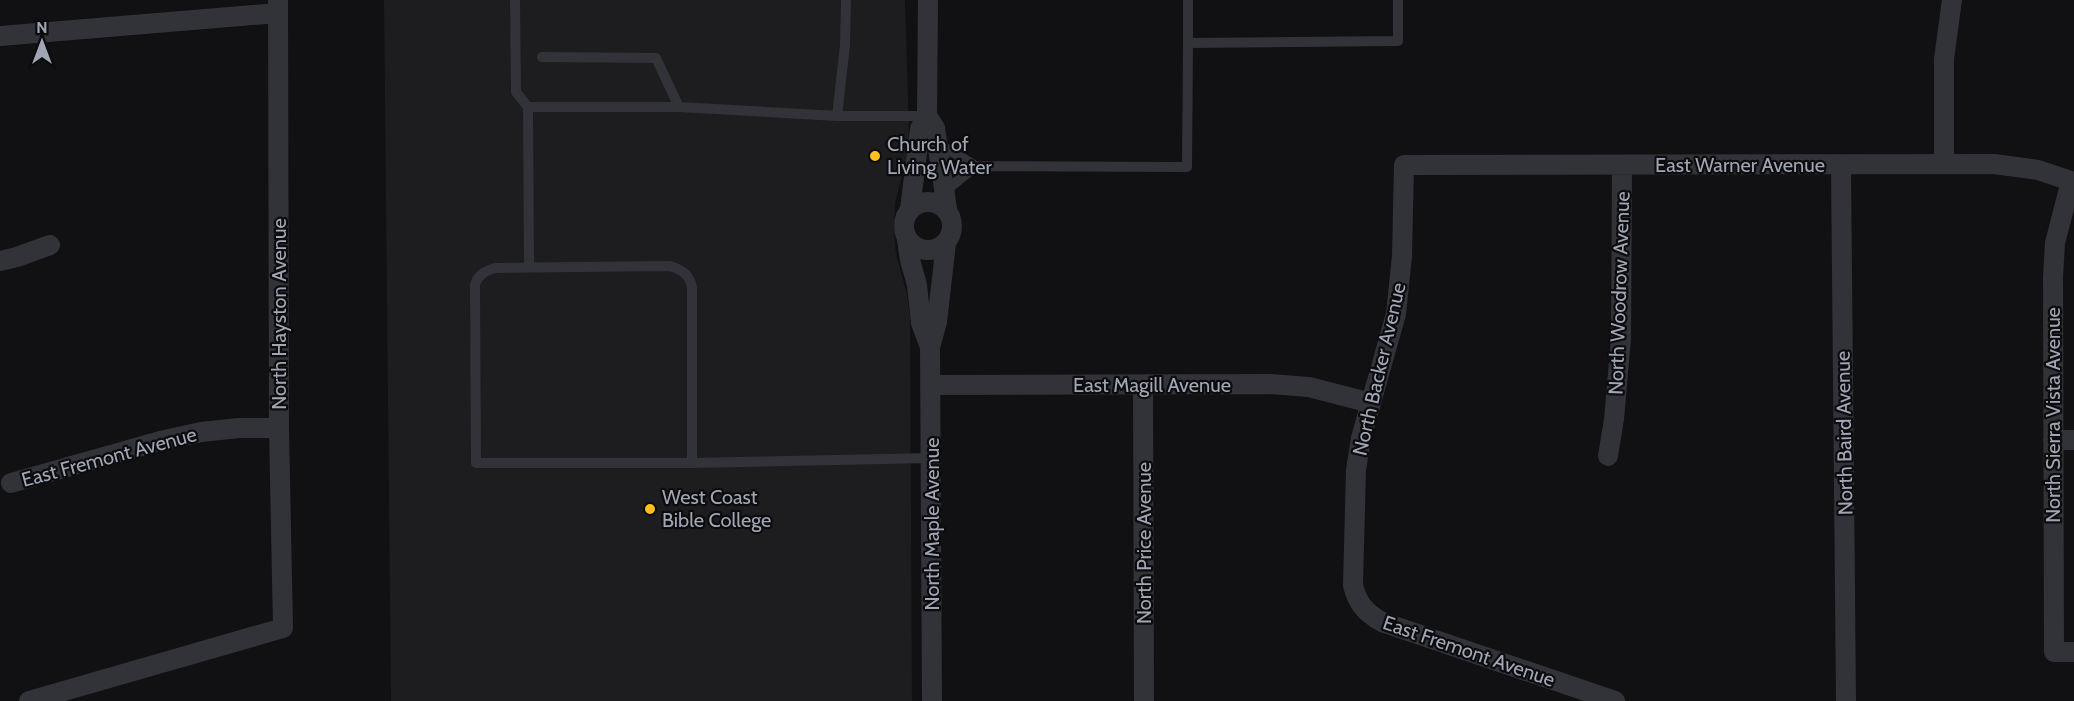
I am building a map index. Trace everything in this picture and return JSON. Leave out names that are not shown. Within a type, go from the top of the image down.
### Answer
[{"type":"street","name":"North Maple Avenue","points":[[928,0],[927,116],[920,129],[910,209],[904,223],[917,285],[921,323],[930,347],[932,701]]},
{"type":"street","points":[[1944,164],[1944,59],[1952,0]]},
{"type":"street","points":[[0,36],[278,6]]},
{"type":"street","name":"North Hayston Avenue","points":[[29,701],[283,628],[279,428],[278,6]]},
{"type":"street","name":"North Maple Avenue","points":[[927,116],[935,129],[945,201],[953,223],[946,243],[937,322],[930,347]]},
{"type":"street","name":"East Warner Avenue","points":[[1404,165],[2015,165],[2073,181]]},
{"type":"street","name":"North Backer Avenue","points":[[1362,607],[1353,585],[1356,470],[1361,438],[1396,314],[1402,256],[1404,165]]},
{"type":"street","name":"North Baird Avenue","points":[[1841,165],[1846,701]]},
{"type":"street","name":"North Woodrow Avenue","points":[[1608,456],[1621,339],[1622,166]]},
{"type":"street","name":"North Sierra Vista Avenue","points":[[2064,652],[2053,440],[2053,278],[2055,243],[2073,181]]},
{"type":"street","points":[[910,209],[925,201],[940,204],[945,201]]},
{"type":"street","points":[[907,239],[912,244],[926,250],[940,248],[946,243]]},
{"type":"street","points":[[0,261],[50,245]]},
{"type":"street","name":"East Magill Avenue","points":[[932,385],[1290,385],[1309,387],[1371,403]]},
{"type":"street","name":"North Price Avenue","points":[[1143,385],[1144,701]]},
{"type":"street","name":"East Fremont Avenue","points":[[11,483],[160,441],[201,432],[239,428],[279,428]]},
{"type":"street","points":[[2053,440],[2074,440]]},
{"type":"street","name":"East Fremont Avenue","points":[[1362,607],[1382,622],[1615,701]]},
{"type":"lane","points":[[514,0],[516,92],[528,107],[529,268]]},
{"type":"lane","points":[[837,116],[845,45],[846,0]]},
{"type":"lane","points":[[936,142],[976,165],[1187,167],[1188,0]]},
{"type":"lane","points":[[1188,43],[1398,41],[1398,0]]},
{"type":"lane","points":[[542,57],[656,58],[679,107]]},
{"type":"lane","points":[[528,107],[679,107],[837,116],[927,116]]},
{"type":"lane","points":[[945,201],[976,165]]},
{"type":"lane","points":[[692,463],[692,287],[690,278],[680,269],[670,266],[485,270],[475,284],[476,463],[692,463],[932,458]]},
{"type":"shaded area","name":"West Coast Bible College","points":[[384,0],[905,0],[909,134],[906,160],[895,203],[894,230],[896,254],[907,294],[910,318],[912,701],[391,701]]},
{"type":"place","name":"Church of Living Water","points":[[875,156]]},
{"type":"place","name":"West Coast Bible College","points":[[650,509]]}]
